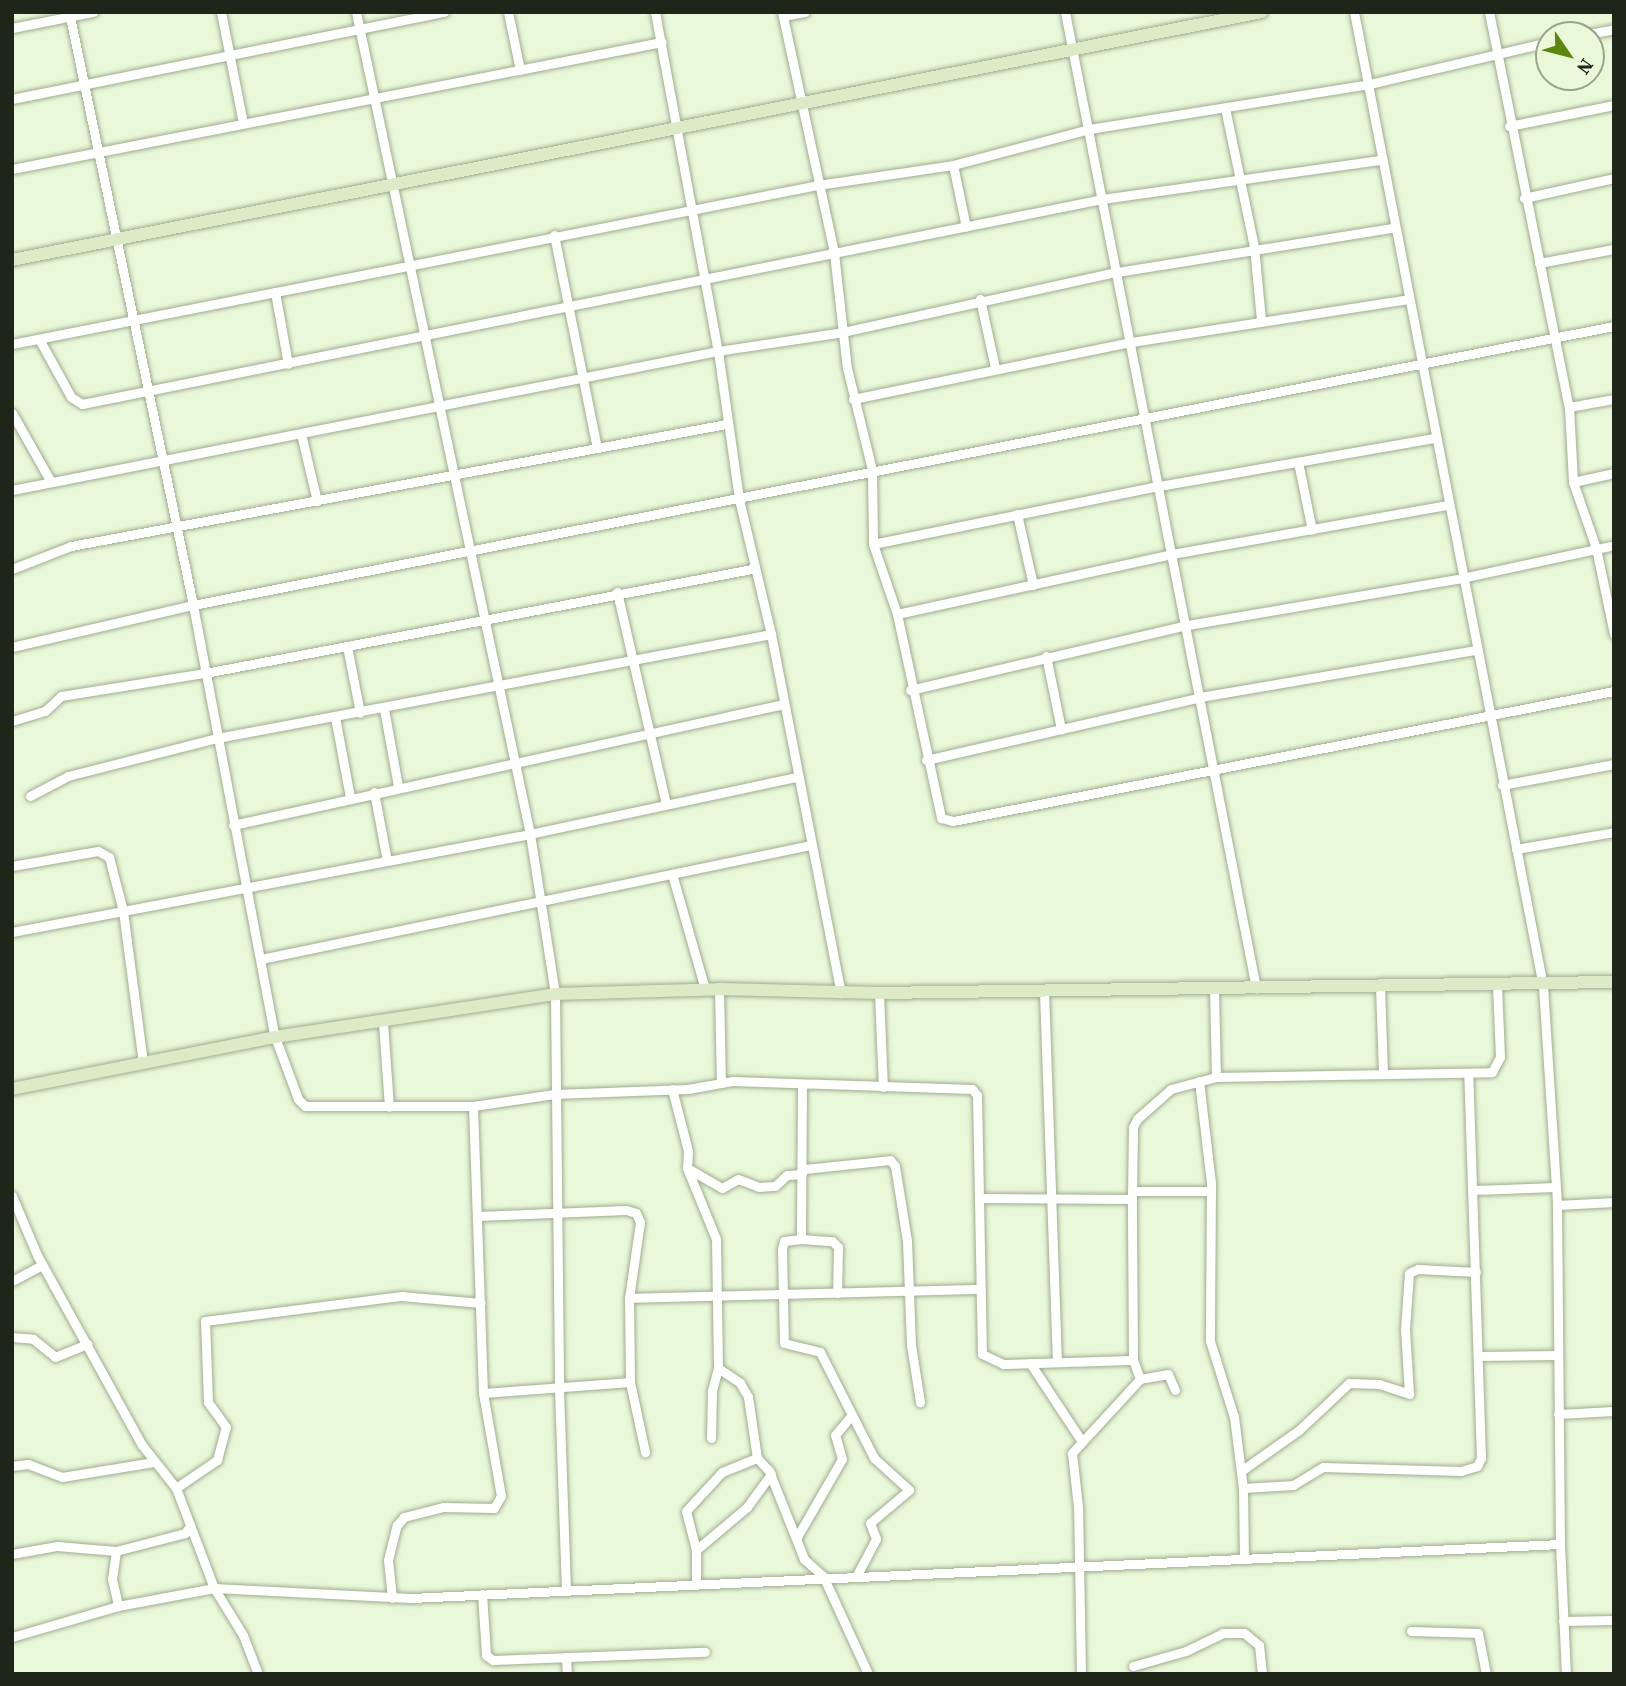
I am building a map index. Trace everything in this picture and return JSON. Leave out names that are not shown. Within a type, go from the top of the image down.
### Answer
[{"type":"street","points":[[12,28],[93,12]]},
{"type":"street","points":[[221,12],[243,123]]},
{"type":"street","points":[[356,12],[395,186],[496,689],[530,834],[555,995],[559,1390],[566,1589]]},
{"type":"street","points":[[12,99],[444,12]]},
{"type":"street","points":[[508,12],[520,69]]},
{"type":"street","points":[[655,12],[674,127],[706,277],[726,424],[752,569],[771,634],[841,993]]},
{"type":"street","points":[[805,12],[783,14],[834,253],[853,399],[872,470],[873,544],[897,614],[910,690],[937,812],[944,821],[1490,719],[1614,691]]},
{"type":"street","points":[[1065,12],[1188,625],[1256,988]]},
{"type":"street","points":[[12,260],[395,186],[800,101],[1262,12]]},
{"type":"street","points":[[1354,12],[1365,85],[1393,228],[1425,363],[1434,438],[1543,986],[1557,1205],[1560,1544],[1566,1674]]},
{"type":"street","points":[[1489,12],[1509,126],[1569,407],[1573,482],[1596,548],[1614,634]]},
{"type":"street","points":[[69,15],[87,84],[160,460],[193,604],[275,1037],[293,1089],[305,1106],[472,1106],[554,1094],[672,1089],[721,1083],[972,1089],[977,1095],[982,1354],[1003,1364],[1133,1360]]},
{"type":"street","points":[[12,169],[662,42]]},
{"type":"street","points":[[12,344],[135,322],[554,235],[818,185],[953,165],[1088,129],[1365,85],[1535,45]]},
{"type":"street","points":[[1509,126],[1614,105]]},
{"type":"street","points":[[1226,108],[1254,247],[1261,320]]},
{"type":"street","points":[[39,339],[71,397],[82,404],[424,337],[568,304],[1102,199],[1240,177],[1381,160]]},
{"type":"street","points":[[953,165],[966,227]]},
{"type":"street","points":[[1524,198],[1614,178]]},
{"type":"street","points":[[12,490],[439,409],[718,351],[843,332],[980,299],[1117,272],[1254,247],[1393,228]]},
{"type":"street","points":[[554,235],[597,449]]},
{"type":"street","points":[[1539,263],[1614,248]]},
{"type":"street","points":[[275,292],[288,364]]},
{"type":"street","points":[[980,299],[995,368]]},
{"type":"street","points":[[853,399],[1131,342],[1409,299]]},
{"type":"street","points":[[12,648],[193,604],[1614,326]]},
{"type":"street","points":[[1569,407],[1614,399]]},
{"type":"street","points":[[13,417],[51,482]]},
{"type":"street","points":[[12,569],[71,546],[177,529],[726,424]]},
{"type":"street","points":[[301,434],[317,501]]},
{"type":"street","points":[[873,544],[1159,486],[1434,438]]},
{"type":"street","points":[[1298,462],[1312,530]]},
{"type":"street","points":[[1573,482],[1614,473]]},
{"type":"street","points":[[897,614],[1172,554],[1448,505]]},
{"type":"street","points":[[1017,514],[1033,585]]},
{"type":"street","points":[[910,690],[1046,656],[1188,625],[1462,578],[1614,545]]},
{"type":"street","points":[[12,721],[45,711],[61,696],[205,673],[617,592],[752,569]]},
{"type":"street","points":[[617,592],[632,661],[652,731],[666,804]]},
{"type":"street","points":[[30,796],[68,776],[217,738],[496,689],[771,634]]},
{"type":"street","points":[[347,646],[360,713]]},
{"type":"street","points":[[926,760],[1200,697],[1476,650]]},
{"type":"street","points":[[1046,656],[1061,729]]},
{"type":"street","points":[[233,825],[512,760],[783,704]]},
{"type":"street","points":[[384,709],[398,786]]},
{"type":"street","points":[[335,718],[350,797]]},
{"type":"street","points":[[1502,785],[1614,764]]},
{"type":"street","points":[[12,932],[530,834],[797,777]]},
{"type":"street","points":[[374,792],[387,861]]},
{"type":"street","points":[[1517,849],[1614,832]]},
{"type":"street","points":[[261,959],[811,845]]},
{"type":"street","points":[[12,866],[105,853],[123,911],[143,1062]]},
{"type":"street","points":[[672,874],[705,989]]},
{"type":"street","points":[[12,1089],[275,1037],[383,1023],[555,995],[705,989],[879,993],[1543,986],[1614,982]]},
{"type":"street","points":[[1140,1378],[1133,1360],[1132,1195],[1137,1119],[1171,1089],[1216,1077],[1492,1072],[1498,1066],[1497,986]]},
{"type":"street","points":[[1380,987],[1382,1072]]},
{"type":"street","points":[[719,989],[721,1083]]},
{"type":"street","points":[[1214,989],[1216,1077]]},
{"type":"street","points":[[1044,991],[1056,1362]]},
{"type":"street","points":[[879,993],[883,1087]]},
{"type":"street","points":[[383,1023],[389,1107]]},
{"type":"street","points":[[1243,1488],[1293,1485],[1323,1467],[1461,1471],[1476,1466],[1482,1451],[1475,1190],[1468,1073]]},
{"type":"street","points":[[1199,1081],[1211,1191],[1210,1341],[1234,1417],[1243,1488],[1244,1556]]},
{"type":"street","points":[[801,1239],[804,1171],[802,1087]]},
{"type":"street","points":[[672,1089],[688,1152],[687,1168],[716,1238],[713,1295],[718,1368],[712,1391],[711,1438]]},
{"type":"street","points":[[392,1598],[388,1560],[397,1525],[404,1517],[443,1507],[481,1510],[499,1503],[484,1393],[472,1106]]},
{"type":"street","points":[[687,1168],[722,1188],[738,1180],[759,1188],[775,1186],[787,1175],[804,1171],[890,1160],[895,1166],[907,1241],[920,1402]]},
{"type":"street","points":[[1475,1190],[1555,1187]]},
{"type":"street","points":[[979,1198],[1211,1191]]},
{"type":"street","points":[[12,1196],[43,1265],[154,1462],[176,1488],[214,1588],[243,1635],[258,1674]]},
{"type":"street","points":[[1557,1205],[1614,1202]]},
{"type":"street","points":[[478,1216],[558,1212],[636,1213],[640,1236],[629,1298],[629,1382],[645,1452]]},
{"type":"street","points":[[837,1293],[838,1247],[832,1241],[784,1241],[784,1343],[820,1352],[850,1417],[874,1458],[909,1490],[870,1523],[877,1537],[856,1574]]},
{"type":"street","points":[[12,1281],[43,1265]]},
{"type":"street","points":[[1241,1471],[1299,1430],[1349,1383],[1379,1384],[1409,1394],[1405,1329],[1409,1273],[1418,1269],[1476,1272]]},
{"type":"street","points":[[629,1298],[980,1289]]},
{"type":"street","points":[[176,1488],[217,1460],[226,1427],[208,1402],[205,1321],[401,1296],[481,1303]]},
{"type":"street","points":[[12,1338],[33,1339],[55,1357],[88,1345]]},
{"type":"street","points":[[1480,1356],[1557,1355]]},
{"type":"street","points":[[1030,1363],[1082,1440]]},
{"type":"street","points":[[718,1368],[740,1383],[748,1397],[757,1458],[771,1474],[804,1559],[823,1576],[868,1674]]},
{"type":"street","points":[[1081,1674],[1078,1507],[1071,1460],[1082,1440],[1118,1408],[1140,1378],[1168,1374],[1175,1390]]},
{"type":"street","points":[[484,1393],[559,1390],[629,1382]]},
{"type":"street","points":[[1558,1414],[1614,1411]]},
{"type":"street","points":[[797,1537],[842,1459],[835,1435],[850,1417]]},
{"type":"street","points":[[696,1582],[696,1550],[686,1511],[722,1472],[746,1459],[757,1458]]},
{"type":"street","points":[[12,1465],[28,1464],[62,1477],[154,1462]]},
{"type":"street","points":[[696,1550],[747,1507],[771,1474]]},
{"type":"street","points":[[12,1554],[57,1546],[116,1551],[185,1533],[190,1526]]},
{"type":"street","points":[[12,1637],[118,1606],[214,1588],[392,1598],[1244,1556],[1560,1544]]},
{"type":"street","points":[[116,1551],[112,1579],[118,1606]]},
{"type":"street","points":[[482,1594],[489,1658],[705,1652]]},
{"type":"street","points":[[1563,1621],[1614,1620]]},
{"type":"street","points":[[1410,1631],[1478,1633],[1486,1674]]},
{"type":"street","points":[[1133,1666],[1186,1651],[1223,1633],[1244,1633],[1259,1645],[1262,1674]]},
{"type":"street","points":[[566,1657],[567,1674]]}]
